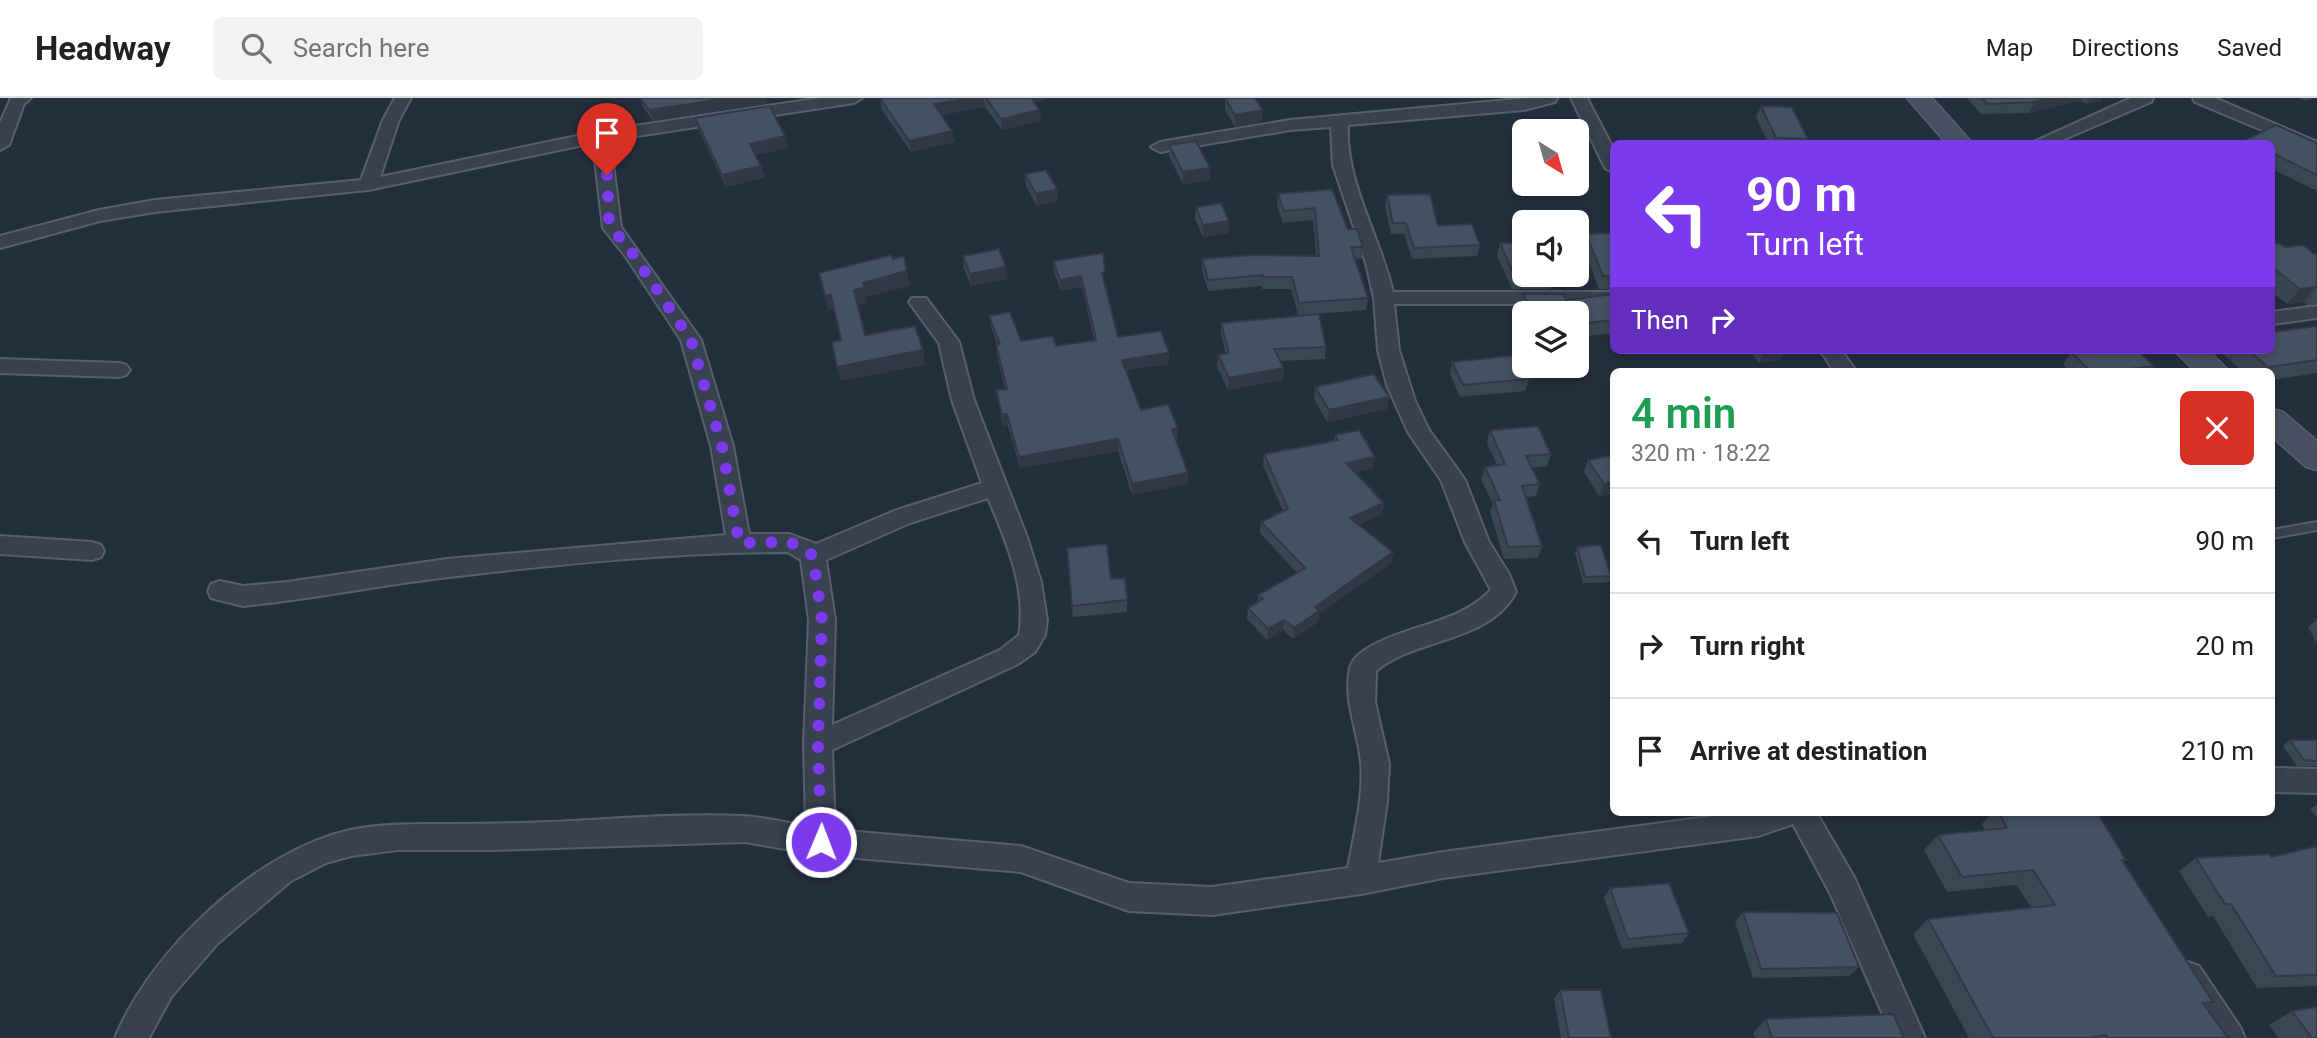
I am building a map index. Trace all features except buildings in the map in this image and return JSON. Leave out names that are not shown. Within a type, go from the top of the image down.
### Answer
[{"type":"main road","points":[[1919,98],[1957,140]]},
{"type":"main road","points":[[2194,354],[2210,368]]},
{"type":"main road","points":[[2275,423],[2317,459]]},
{"type":"street","points":[[0,145],[17,101],[23,98]]},
{"type":"street","points":[[368,185],[391,120],[403,98]]},
{"type":"street","points":[[0,242],[99,216],[155,206],[368,185],[601,136],[782,103],[854,98]]},
{"type":"street","points":[[1160,147],[1290,125],[1524,105],[1549,98]]},
{"type":"street","points":[[1579,98],[1610,160]]},
{"type":"street","points":[[2046,140],[2145,98]]},
{"type":"street","points":[[2201,98],[2317,148]]},
{"type":"street","points":[[1340,120],[1338,145],[1344,183],[1365,228],[1384,298],[1385,328],[1390,354],[1403,396],[1418,431],[1452,479],[1481,549],[1500,576],[1504,592],[1496,603],[1456,628],[1376,653],[1363,667],[1362,702],[1370,729],[1375,764],[1373,802],[1361,880]]},
{"type":"street","points":[[601,136],[612,228],[630,249],[691,340],[722,446],[739,543]]},
{"type":"street","points":[[1384,298],[1610,298]]},
{"type":"street","points":[[818,744],[1009,657],[1024,647],[1032,636],[1034,602],[1008,517],[960,391],[948,342],[919,302]]},
{"type":"street","points":[[2275,318],[2317,312]]},
{"type":"street","points":[[0,366],[65,366],[118,370]]},
{"type":"street","points":[[813,556],[869,528],[939,503],[995,488]]},
{"type":"street","points":[[220,591],[243,596],[265,594],[447,568],[739,543],[789,542],[804,548],[813,556],[822,620],[818,744],[821,842]]},
{"type":"street","points":[[0,545],[92,551]]},
{"type":"street","points":[[2275,780],[2317,780]]},
{"type":"street","points":[[131,1038],[160,986],[207,933],[281,872],[320,852],[397,836],[503,837],[745,829],[821,842],[1021,859],[1129,897],[1212,901],[1361,880],[1443,865],[1758,823],[1780,816]]},
{"type":"street","points":[[1803,816],[1843,887],[1909,1038]]},
{"type":"street","points":[[2172,951],[2229,1038]]},
{"type":"lane","points":[[2275,533],[2317,526]]},
{"type":"route","points":[[607,175],[610,195],[609,220],[612,228],[626,244],[691,340],[722,446],[739,543],[789,542],[804,548],[813,556],[822,620],[818,744],[821,842]]}]
